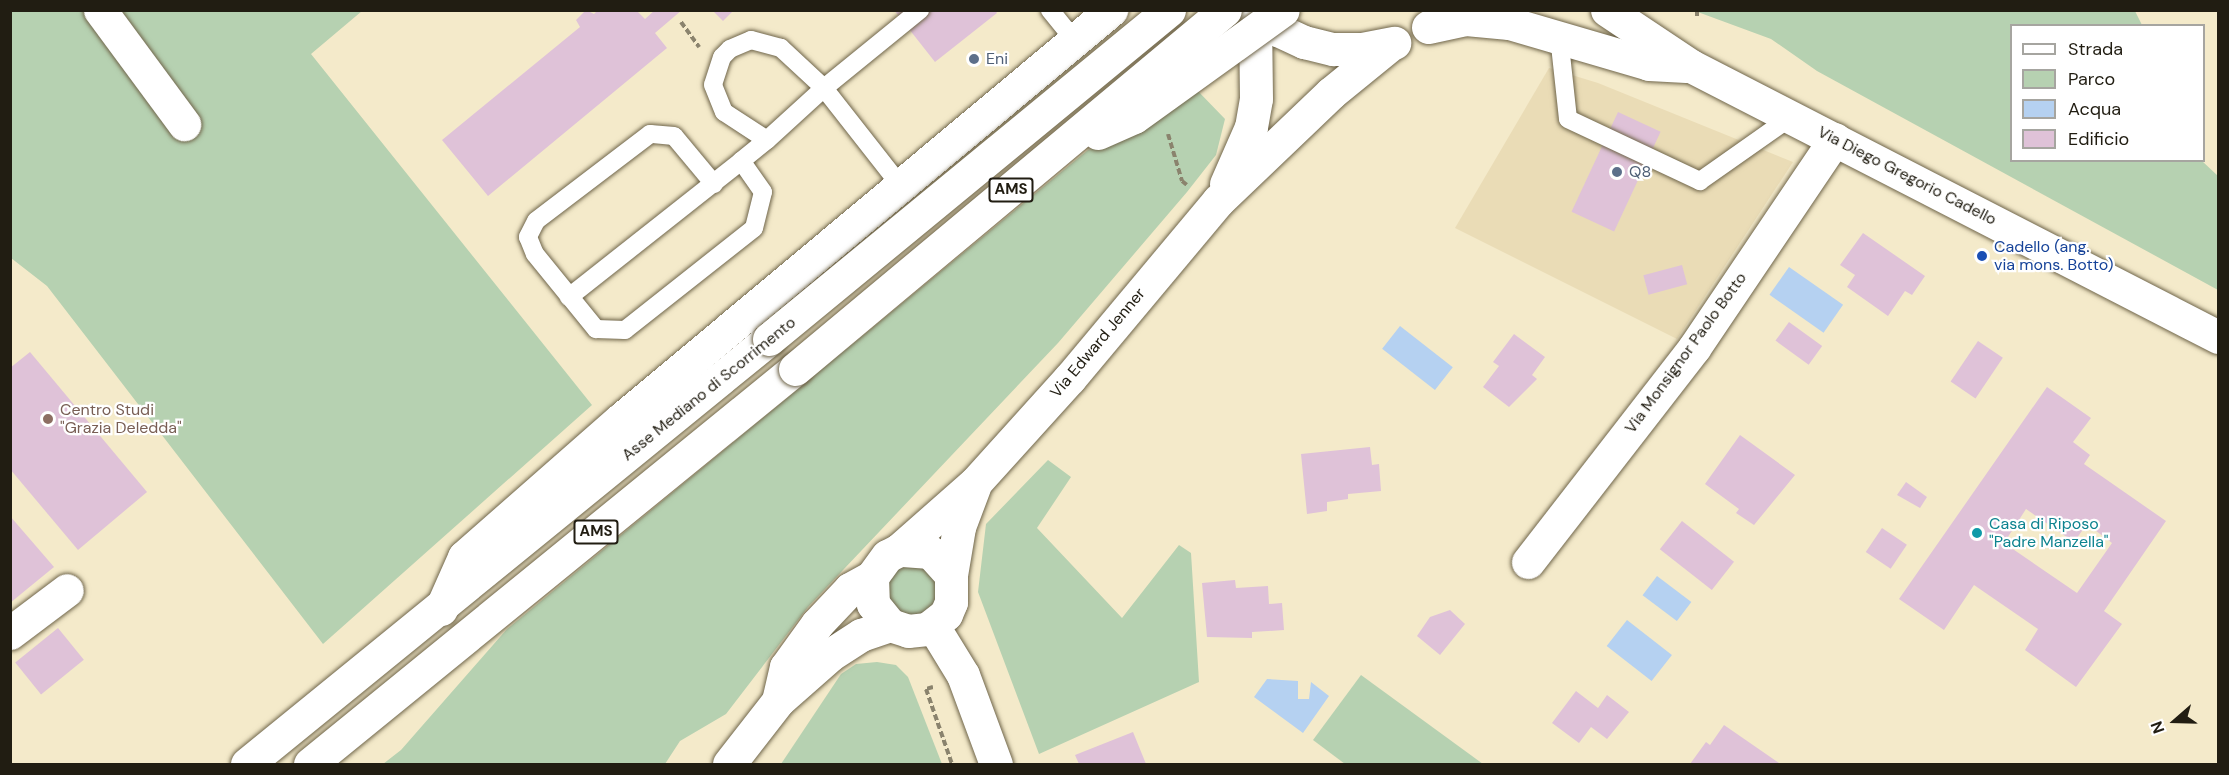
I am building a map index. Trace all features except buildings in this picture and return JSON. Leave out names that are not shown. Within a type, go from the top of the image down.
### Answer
[{"type":"main road","points":[[100,10],[184,124]]},
{"type":"main road","points":[[441,609],[464,557],[900,185],[1111,10]]},
{"type":"main road","name":"Asse Mediano di Scorrimento","points":[[247,765],[441,609],[1169,10]]},
{"type":"main road","name":"Via Diego Gregorio Cadello","points":[[1608,10],[1691,66],[2218,337]]},
{"type":"main road","points":[[1632,10],[1691,66]]},
{"type":"main road","points":[[1053,155],[1134,117],[1254,11],[1304,42],[1333,49],[1390,45]]},
{"type":"main road","name":"AMS","points":[[310,765],[1053,155],[1254,11]]},
{"type":"main road","name":"Via Edward Jenner","points":[[1218,201],[1251,127],[1258,74],[1254,11]]},
{"type":"main road","name":"Via Diego Gregorio Cadello","points":[[1390,45],[1438,19],[1466,19],[1509,23],[1649,64],[1691,66]]},
{"type":"main road","name":"Via Edward Jenner","points":[[898,550],[975,483],[1218,201],[1331,93],[1390,45]]},
{"type":"main road","name":"Via Monsignor Paolo Botto","points":[[1528,562],[1694,348],[1835,139]]},
{"type":"main road","name":"Via Edward Jenner","points":[[951,575],[959,527],[975,483]]},
{"type":"main road","points":[[898,550],[930,552],[951,575],[951,602],[946,614],[933,626],[908,631],[890,625],[873,604],[872,577],[878,566],[898,550]]},
{"type":"main road","points":[[778,701],[786,667],[816,624],[850,589],[872,577]]},
{"type":"main road","points":[[10,633],[67,590]]},
{"type":"main road","points":[[729,765],[778,701],[830,656],[861,635],[890,625]]},
{"type":"main road","points":[[933,626],[963,675],[996,765]]},
{"type":"lane","points":[[568,297],[714,184],[824,88],[920,10]]},
{"type":"lane","points":[[1050,10],[1075,41]]},
{"type":"lane","points":[[1559,36],[1568,119],[1700,181],[1791,117]]},
{"type":"lane","points":[[767,140],[732,119],[718,104],[714,75],[730,49],[751,40],[771,43],[824,88],[900,185]]},
{"type":"lane","points":[[714,184],[674,136],[650,134],[536,221],[528,237],[568,297],[596,329],[625,330],[754,228],[763,192],[741,161]]},
{"type":"shaded area","points":[[1549,68],[1598,83],[1793,162],[1677,339],[1455,228]]},
{"type":"green space","points":[[10,11],[362,11],[311,54],[592,405],[323,644],[47,286],[11,258]]},
{"type":"green space","points":[[1695,11],[2135,11],[2142,24],[2010,24],[2010,162],[2203,162],[2218,176],[2218,290],[1817,71],[1771,39]]},
{"type":"green space","points":[[1195,88],[1225,119],[1216,155],[1058,343],[808,607],[726,714],[680,741],[665,764],[383,764],[401,750],[507,629],[1088,150],[1139,131]]},
{"type":"green space","points":[[1048,460],[1071,477],[1037,528],[1122,618],[1179,545],[1191,553],[1199,682],[1039,754],[978,592],[986,524]]},
{"type":"green space","points":[[913,560],[937,574],[939,602],[916,619],[890,608],[885,581],[889,572]]},
{"type":"green space","points":[[877,662],[896,665],[908,677],[942,764],[781,764],[841,674],[856,664]]},
{"type":"green space","points":[[1361,675],[1483,764],[1345,764],[1313,740]]},
{"type":"water","points":[[1789,267],[1843,305],[1824,333],[1769,295]]},
{"type":"water","points":[[1400,326],[1453,367],[1435,390],[1382,349]]},
{"type":"water","points":[[1657,576],[1691,602],[1677,621],[1643,595]]},
{"type":"water","points":[[1627,620],[1672,655],[1652,681],[1607,646]]},
{"type":"water","points":[[1267,679],[1298,681],[1298,699],[1309,699],[1311,682],[1329,696],[1303,733],[1254,697]]},
{"type":"place","name":"Eni","points":[[974,59]]},
{"type":"place","name":"Q8","points":[[1617,172]]},
{"type":"place","name":"Cadello (ang. via mons. Botto)","points":[[1982,256]]},
{"type":"place","name":"Centro Studi \"Grazia Deledda\"","points":[[48,419]]},
{"type":"place","name":"Casa di Riposo \"Padre Manzella\"","points":[[1977,533]]}]
